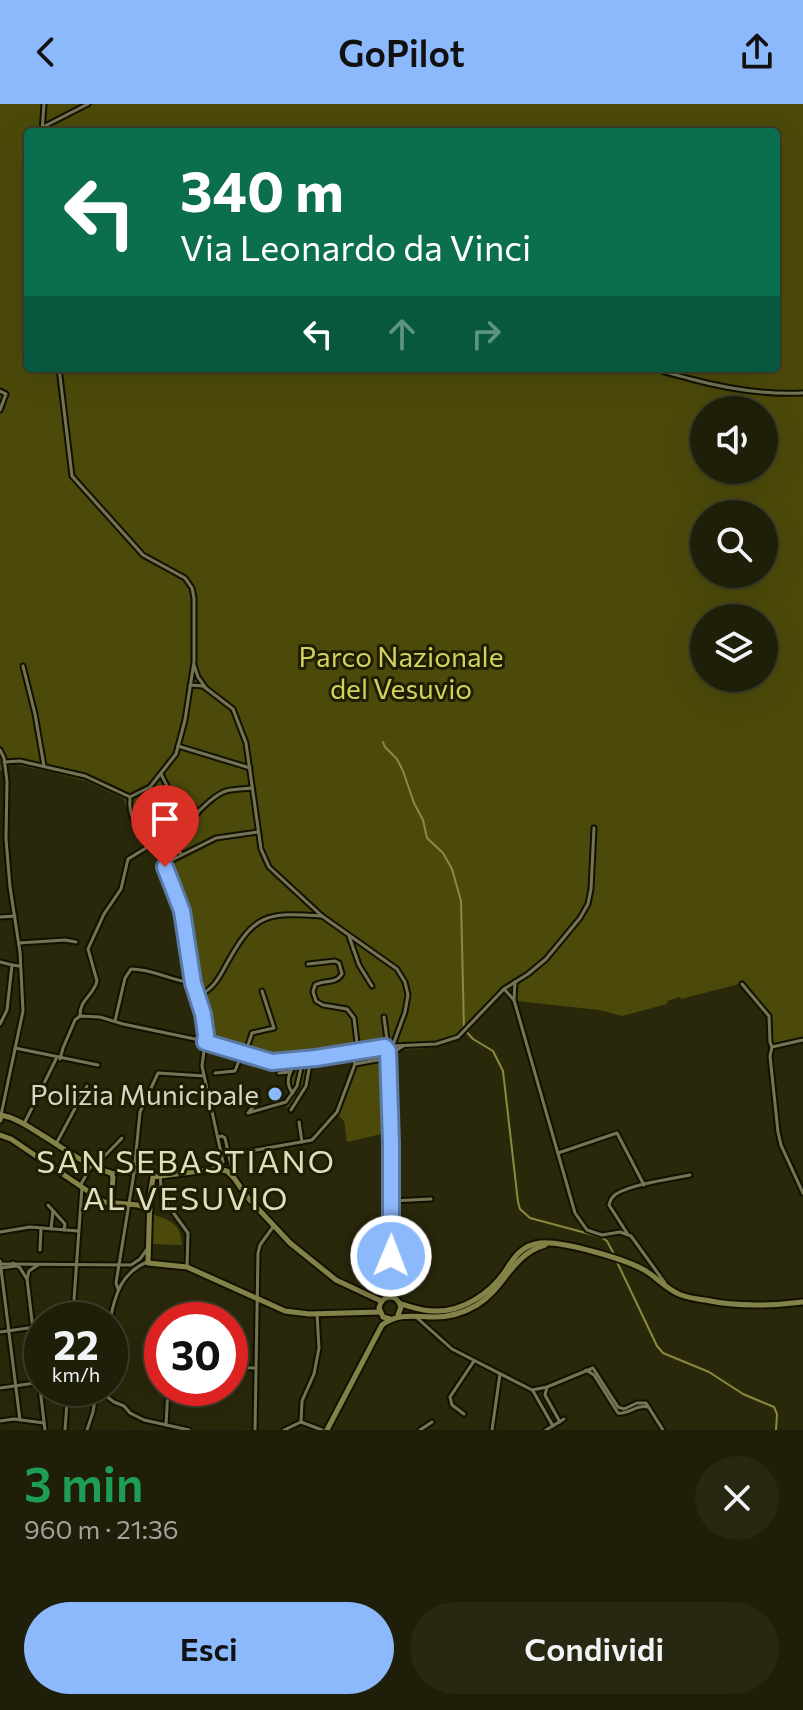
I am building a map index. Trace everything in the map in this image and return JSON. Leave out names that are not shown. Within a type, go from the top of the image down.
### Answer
[{"type":"street","points":[[42,128],[44,104]]},
{"type":"street","points":[[44,128],[88,104]]},
{"type":"street","points":[[59,372],[72,476],[143,555],[185,578],[194,598],[194,662],[176,754],[150,787],[130,797]]},
{"type":"street","points":[[663,372],[721,387],[767,394],[803,393]]},
{"type":"street","points":[[0,391],[6,394],[0,410]]},
{"type":"street","points":[[194,662],[205,687],[233,709],[246,743],[261,849],[269,867],[322,916],[397,969],[405,982],[407,1005],[389,1056]]},
{"type":"street","points":[[23,666],[44,766]]},
{"type":"street","points":[[190,685],[205,687]]},
{"type":"street","points":[[178,746],[250,768]]},
{"type":"street","points":[[0,750],[7,779],[6,839],[19,943],[23,1011],[0,1116],[24,1124],[93,1167],[111,1173],[134,1173]]},
{"type":"street","points":[[2,764],[20,761],[85,776],[130,797]]},
{"type":"street","points":[[160,774],[176,798],[182,803],[191,804],[198,813]]},
{"type":"street","points":[[0,777],[7,779]]},
{"type":"street","points":[[181,854],[170,836],[225,791],[252,788]]},
{"type":"street","points":[[130,797],[129,809],[134,824],[164,864],[182,911],[193,983],[203,1014],[206,1035],[202,1066],[222,1166],[290,1243],[336,1280],[382,1300]]},
{"type":"street","points":[[24,1124],[75,1020],[80,1016],[100,1017],[205,1042],[272,1062],[452,1040],[504,989],[546,959],[572,930],[588,904],[594,828]]},
{"type":"street","points":[[164,864],[216,838],[258,832]]},
{"type":"street","points":[[80,1016],[80,1007],[97,981],[89,944],[121,889],[128,859],[151,845]]},
{"type":"street","points":[[197,997],[216,984],[241,939],[257,922],[287,914],[322,916]]},
{"type":"street","points":[[0,917],[15,916]]},
{"type":"street","points":[[349,935],[359,965],[372,986]]},
{"type":"street","points":[[19,943],[76,942]]},
{"type":"street","points":[[0,962],[21,966]]},
{"type":"street","points":[[228,1155],[312,1140],[337,1112],[355,1064],[352,1060],[356,1051],[354,1018],[347,1009],[316,1001],[313,992],[319,982],[339,979],[342,968],[339,963],[308,964]]},
{"type":"street","points":[[0,1024],[7,1010],[12,965]]},
{"type":"street","points":[[115,1021],[125,978],[131,969],[160,973],[176,981],[193,983]]},
{"type":"street","points":[[515,982],[514,1000],[575,1213],[587,1230],[602,1235],[627,1233]]},
{"type":"street","points":[[742,984],[769,1016],[778,1132],[803,1193]]},
{"type":"street","points":[[504,989],[514,1000]]},
{"type":"street","points":[[215,1073],[235,1071],[252,1033],[274,1028],[262,991]]},
{"type":"street","points":[[384,1017],[389,1056],[390,1285],[401,1311],[397,1316]]},
{"type":"street","points":[[772,1047],[803,1040]]},
{"type":"street","points":[[355,1064],[389,1056],[404,1045]]},
{"type":"street","points":[[15,1048],[98,1065]]},
{"type":"street","points":[[375,1049],[374,1055],[378,1060]]},
{"type":"street","points":[[368,1050],[372,1057],[369,1062]]},
{"type":"street","points":[[291,1110],[306,1086],[311,1058]]},
{"type":"street","points":[[257,1091],[258,1101],[248,1113],[286,1102],[297,1086],[303,1059]]},
{"type":"street","points":[[293,1093],[288,1084],[296,1060]]},
{"type":"street","points":[[279,1073],[290,1072]]},
{"type":"street","points":[[118,1289],[116,1283],[134,1173],[140,1112],[158,1073],[204,1076]]},
{"type":"street","points":[[56,1144],[87,1086]]},
{"type":"street","points":[[258,1101],[273,1106]]},
{"type":"street","points":[[299,1122],[302,1142]]},
{"type":"street","points":[[558,1153],[617,1133],[644,1185]]},
{"type":"street","points":[[0,1135],[11,1139],[104,1202],[138,1205],[150,1210]]},
{"type":"street","points":[[218,1137],[225,1138],[234,1178]]},
{"type":"street","points":[[74,1302],[81,1186],[93,1167],[122,1138]]},
{"type":"street","points":[[222,1166],[228,1155]]},
{"type":"street","points":[[147,1262],[153,1177],[222,1166]]},
{"type":"street","points":[[111,1173],[111,1203]]},
{"type":"street","points":[[160,1175],[162,1197],[188,1233],[187,1267]]},
{"type":"street","points":[[668,1287],[609,1205],[615,1195],[690,1175]]},
{"type":"street","points":[[391,1201],[431,1199]]},
{"type":"street","points":[[129,1204],[150,1200]]},
{"type":"street","points":[[48,1205],[65,1224],[64,1230]]},
{"type":"street","points":[[51,1229],[53,1211]]},
{"type":"street","points":[[0,1232],[30,1227],[78,1231]]},
{"type":"street","points":[[255,1430],[259,1248],[274,1227]]},
{"type":"street","points":[[40,1250],[41,1228]]},
{"type":"street","points":[[382,1300],[390,1296],[426,1311],[463,1306],[493,1285],[519,1252],[534,1244],[555,1243],[644,1270],[683,1296],[740,1306],[803,1302]]},
{"type":"street","points":[[284,1430],[301,1422],[324,1430],[382,1325],[390,1319],[397,1316],[433,1317],[476,1305],[494,1291],[522,1256],[538,1247],[555,1243]]},
{"type":"street","points":[[20,1420],[0,1265],[131,1265],[148,1248]]},
{"type":"street","points":[[114,1302],[118,1289],[147,1262],[187,1267],[285,1311],[380,1313],[390,1319]]},
{"type":"street","points":[[29,1302],[29,1271],[39,1264]]},
{"type":"street","points":[[15,1265],[27,1279]]},
{"type":"street","points":[[131,1265],[133,1272]]},
{"type":"street","points":[[382,1325],[382,1300],[390,1285]]},
{"type":"street","points":[[301,1422],[302,1401],[314,1374],[319,1348],[317,1314]]},
{"type":"street","points":[[414,1316],[452,1349],[532,1390],[553,1426]]},
{"type":"street","points":[[433,1317],[430,1324],[434,1333]]},
{"type":"street","points":[[0,1332],[24,1328]]},
{"type":"street","points":[[464,1414],[452,1405],[450,1397],[474,1361]]},
{"type":"street","points":[[248,1368],[255,1368]]},
{"type":"street","points":[[532,1390],[593,1368],[621,1409],[646,1403],[663,1430]]},
{"type":"street","points":[[492,1430],[500,1374]]},
{"type":"street","points":[[0,1388],[24,1384]]},
{"type":"street","points":[[546,1430],[562,1420],[545,1395],[547,1387]]},
{"type":"street","points":[[541,1404],[548,1405],[549,1401]]},
{"type":"street","points":[[42,1406],[45,1430]]},
{"type":"street","points":[[65,1430],[67,1406]]},
{"type":"street","points":[[87,1430],[94,1406]]},
{"type":"street","points":[[124,1406],[144,1420],[189,1430]]},
{"type":"street","points":[[166,1425],[167,1406]]},
{"type":"street","points":[[0,1421],[44,1423]]},
{"type":"street","points":[[420,1430],[432,1422]]},
{"type":"green space","name":"Parco Nazionale del Vesuvio","points":[[0,104],[803,104],[803,1041],[774,1048],[770,1044],[766,1017],[739,984],[680,997],[667,1001],[667,1004],[622,1016],[599,1010],[517,1001],[503,994],[456,1041],[430,1048],[308,1062],[303,1086],[294,1104],[287,1108],[299,1086],[304,1063],[300,1064],[299,1077],[296,1077],[294,1082],[297,1083],[292,1089],[290,1076],[293,1077],[298,1067],[296,1064],[290,1065],[287,1070],[281,1072],[285,1070],[284,1067],[247,1061],[198,1043],[203,1034],[202,1015],[191,986],[178,901],[161,864],[135,826],[124,799],[86,781],[13,764],[0,771]]},
{"type":"green space","points":[[387,1060],[390,1132],[347,1142],[344,1121],[337,1114],[356,1065]]},
{"type":"green space","points":[[152,1214],[177,1227],[182,1245],[153,1244]]},
{"type":"waterway","points":[[383,742],[403,771],[427,838],[443,853],[452,869],[461,901],[464,1029],[473,1039],[493,1051],[503,1071],[520,1209],[530,1218],[601,1237],[607,1241],[615,1256]]},
{"type":"waterway","points":[[617,1262],[663,1353],[709,1372],[743,1394],[774,1407],[776,1430]]},
{"type":"place","name":"Polizia Municipale","points":[[275,1094]]},
{"type":"district","name":"SAN SEBASTIANO AL VESUVIO","points":[[186,1178]]},
{"type":"route","points":[[165,867],[182,911],[193,983],[203,1014],[205,1042],[272,1062],[385,1047],[388,1051],[391,1256]]}]
